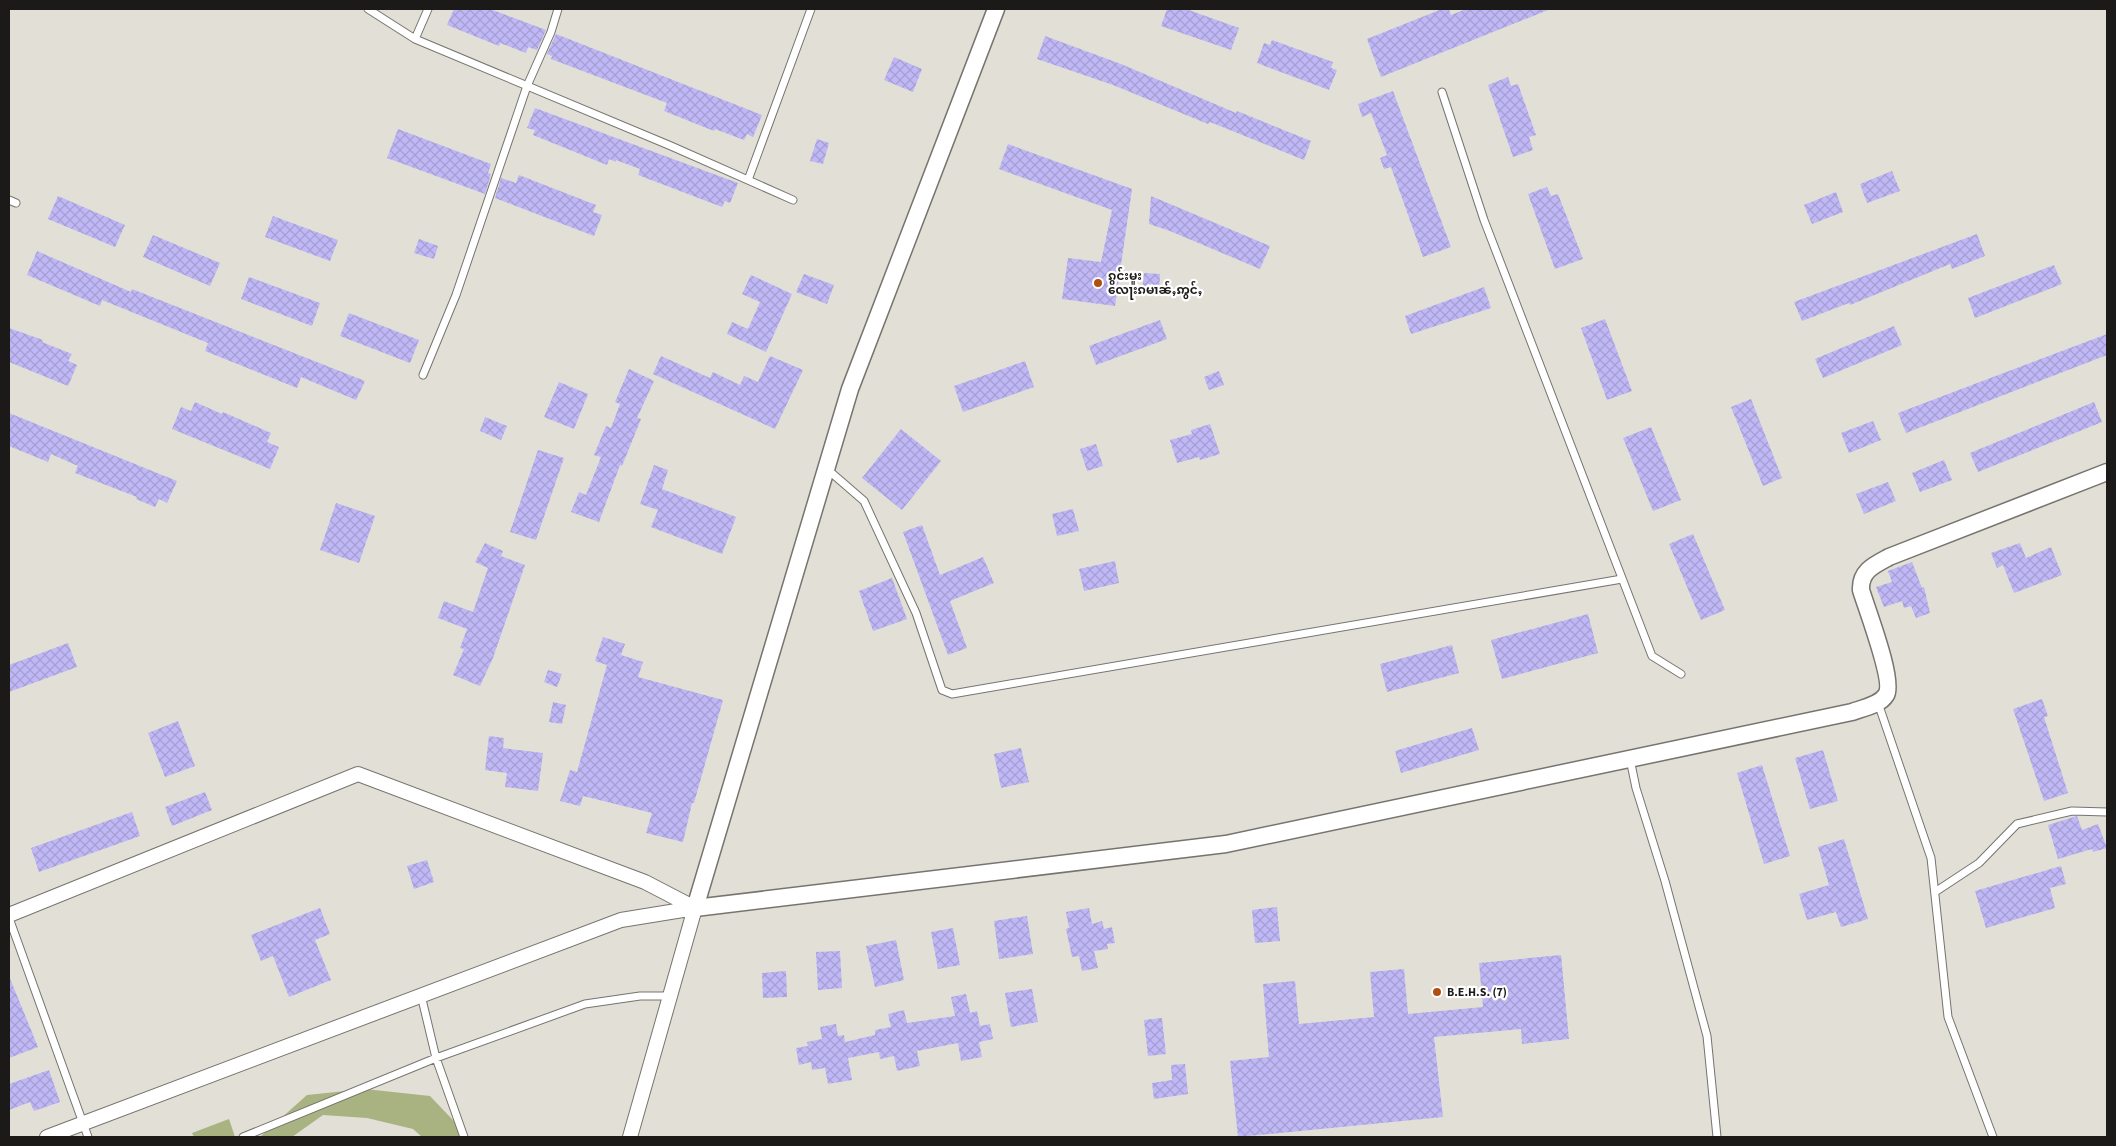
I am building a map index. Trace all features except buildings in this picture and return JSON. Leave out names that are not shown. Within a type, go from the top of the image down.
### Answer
[{"type":"street","points":[[630,1137],[695,908],[850,389],[996,9]]},
{"type":"street","points":[[47,1137],[621,920],[695,908],[1226,844],[1852,712],[1877,702],[1886,695],[1889,689],[1888,679],[1861,590],[1860,579],[1866,571],[1890,557],[2107,472]]},
{"type":"street","points":[[9,917],[358,774],[645,882],[695,908]]},
{"type":"lane","points":[[368,9],[415,39],[793,200]]},
{"type":"lane","points":[[415,39],[428,9]]},
{"type":"lane","points":[[423,375],[456,295],[527,86],[551,32],[558,9]]},
{"type":"lane","points":[[748,180],[812,9]]},
{"type":"lane","points":[[1442,92],[1484,220],[1652,656],[1681,674]]},
{"type":"lane","points":[[826,469],[864,501],[916,613],[942,690],[952,694],[1622,579]]},
{"type":"lane","points":[[1877,702],[1931,858],[1948,1017],[1993,1137]]},
{"type":"lane","points":[[1630,759],[1636,788],[1665,882],[1707,1036],[1717,1137]]},
{"type":"lane","points":[[1935,892],[1979,863],[2017,824],[2072,811],[2107,812]]},
{"type":"lane","points":[[9,917],[88,1137]]},
{"type":"lane","points":[[421,995],[436,1058],[464,1137]]},
{"type":"lane","points":[[243,1137],[436,1058],[585,1004],[640,996],[670,996]]},
{"type":"green space","points":[[365,1089],[430,1096],[469,1137],[422,1137],[413,1129],[367,1118],[323,1115],[292,1137],[260,1137],[307,1095]]},
{"type":"green space","points":[[229,1119],[235,1137],[194,1137],[192,1133]]},
{"type":"place","name":"ၵွင်းမူး လေႃးၵမၢၼ်ႇဢွင်ႇ","points":[[1098,283]]},
{"type":"place","name":"B.E.H.S. (7)","points":[[1437,992]]}]
